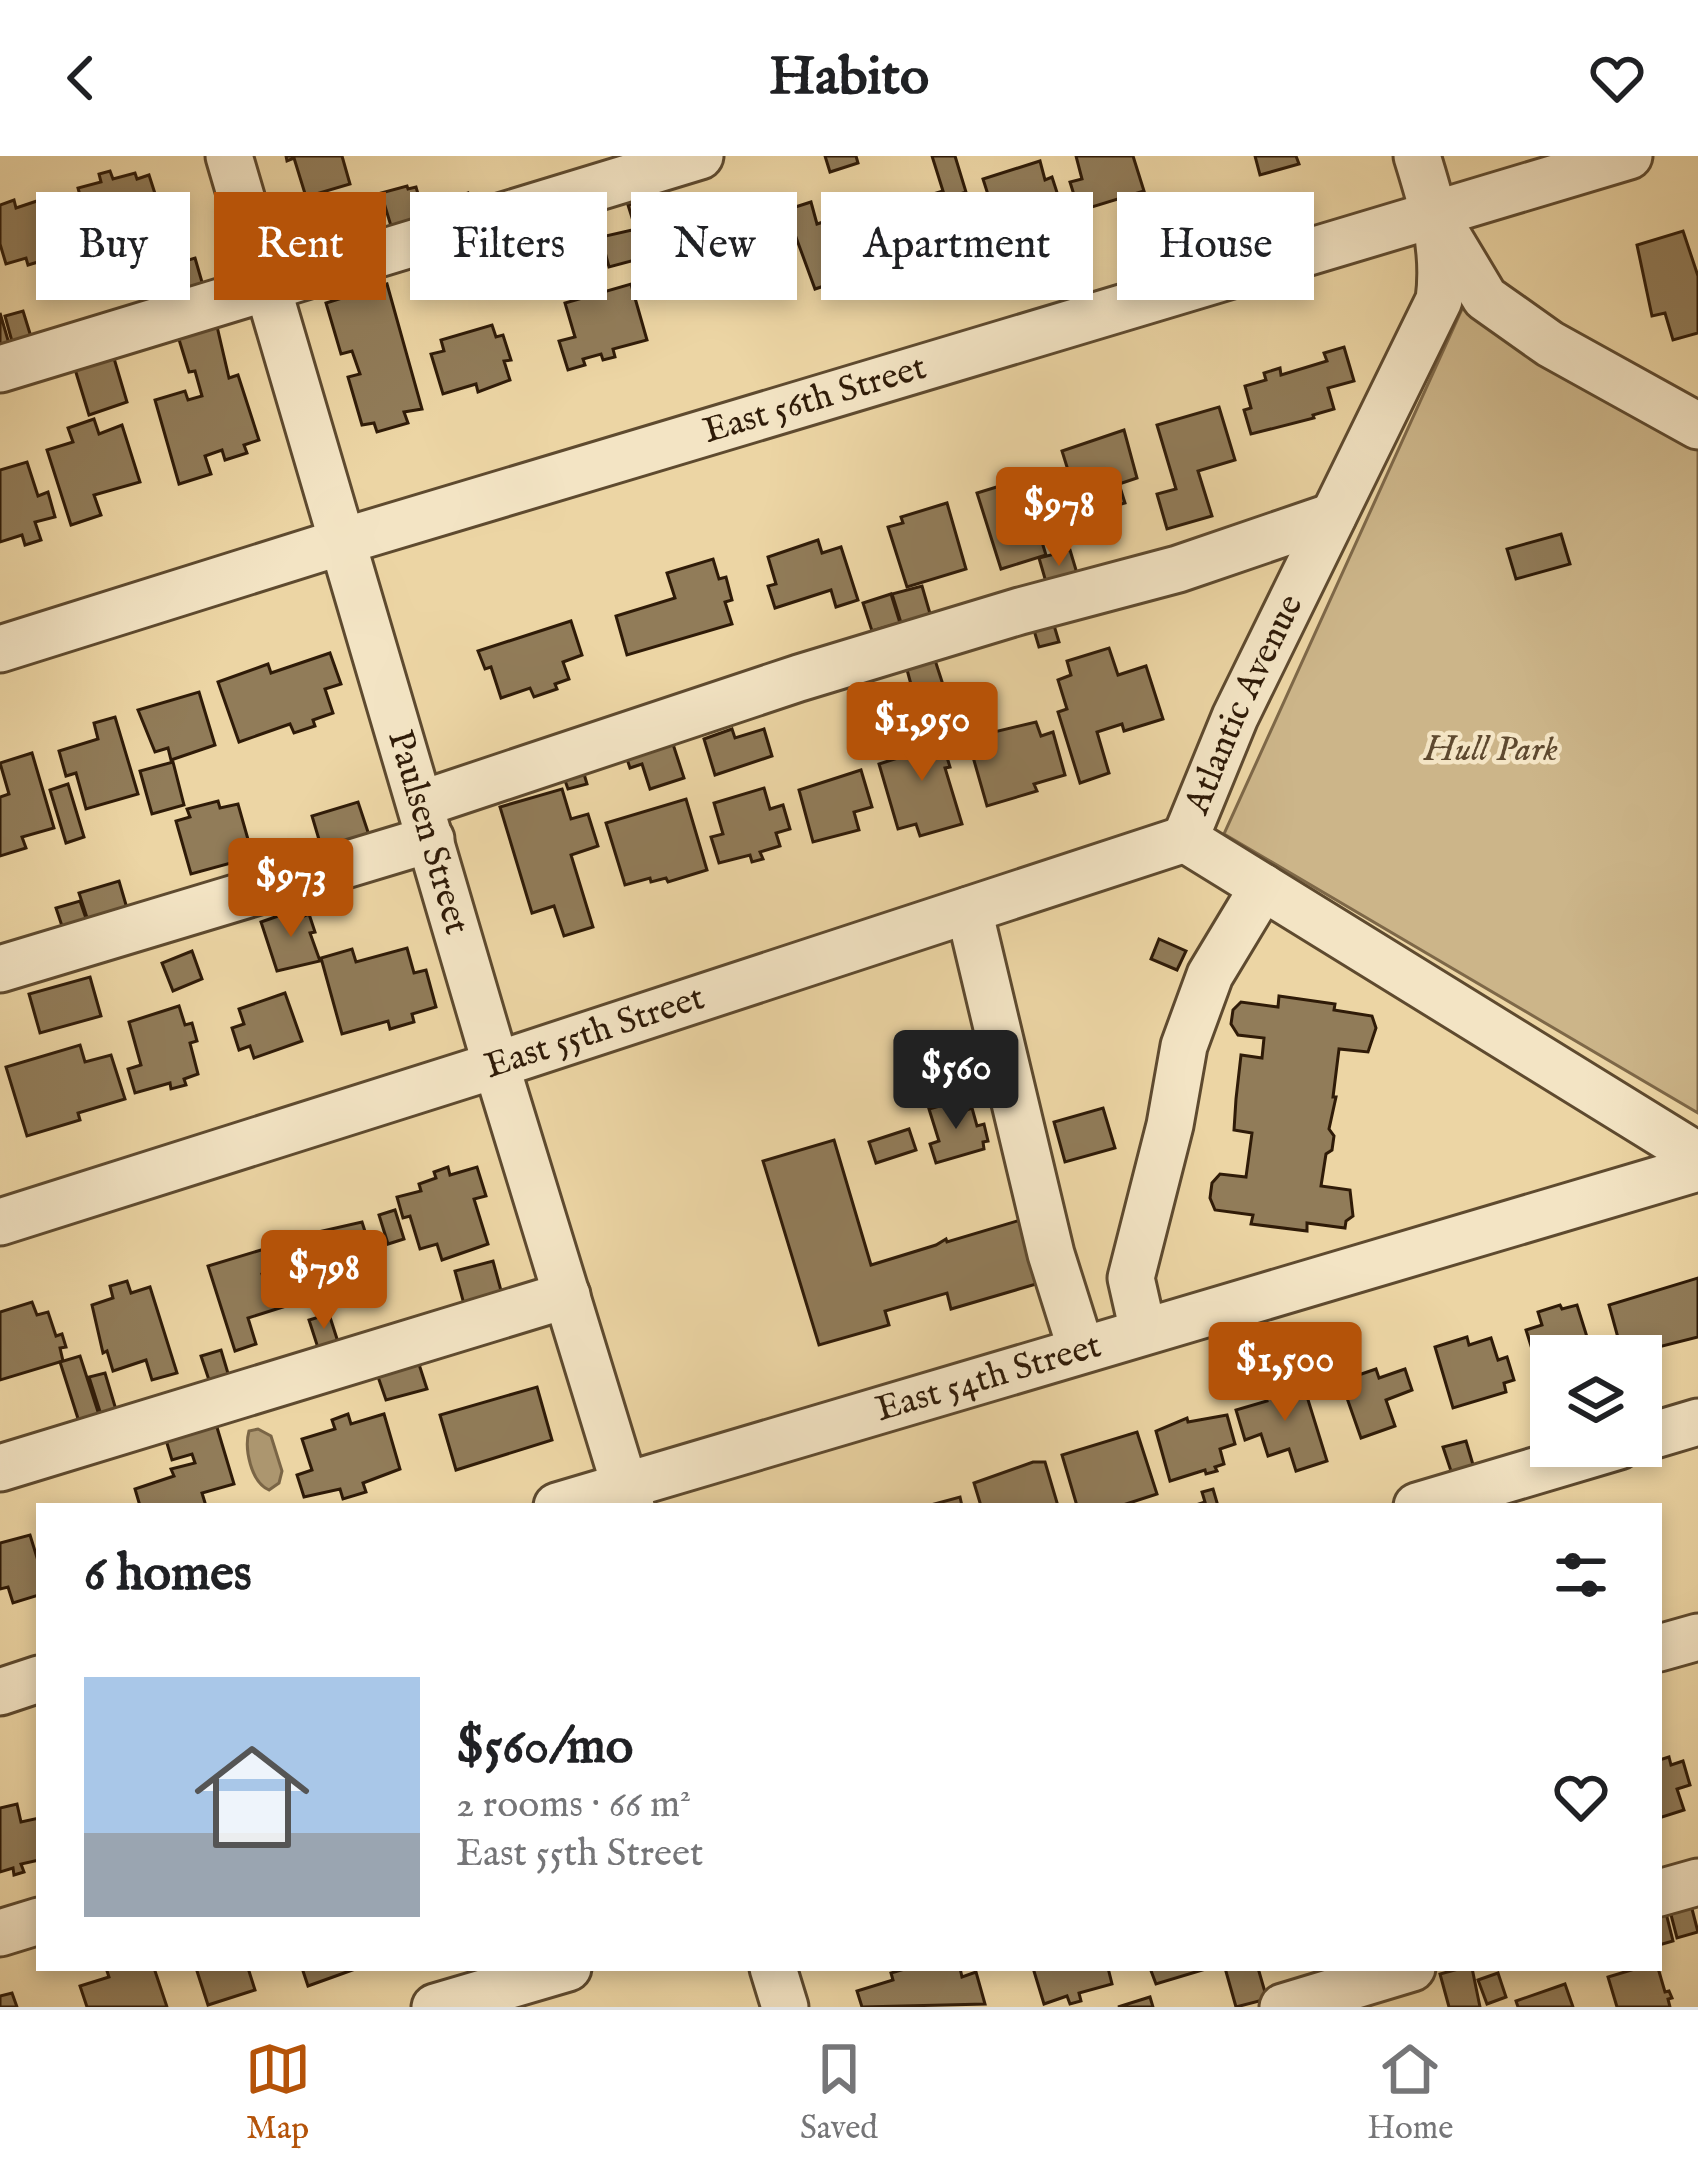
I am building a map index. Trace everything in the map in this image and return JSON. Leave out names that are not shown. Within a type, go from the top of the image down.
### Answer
[{"type":"street","name":"Paulsen Street","points":[[229,156],[240,192]]},
{"type":"street","points":[[386,250],[700,156]]},
{"type":"street","name":"Atlantic Avenue","points":[[1417,156],[1444,266],[1439,300],[1235,717],[1185,839],[1698,1156]]},
{"type":"street","name":"East 56th Street","points":[[0,649],[344,541],[1629,156]]},
{"type":"street","name":"Atlantic Avenue","points":[[1435,215],[1485,298],[1550,344],[1698,425]]},
{"type":"street","points":[[0,369],[223,300]]},
{"type":"street","name":"Paulsen Street","points":[[272,300],[496,1065],[628,1495]]},
{"type":"street","points":[[0,969],[426,821],[799,678],[1020,610],[1178,569],[1334,516]]},
{"type":"street","name":"East 55th Street","points":[[0,1222],[1185,839]]},
{"type":"street","points":[[1144,1331],[1131,1278],[1170,1125],[1184,1046],[1210,975],[1263,887]]},
{"type":"street","points":[[969,910],[1051,1255],[1081,1349]]},
{"type":"street","name":"East 54th Street","points":[[576,1503],[628,1495],[1081,1349],[1698,1168]]},
{"type":"street","points":[[0,1468],[567,1295]]},
{"type":"street","points":[[1662,1433],[1698,1422]]},
{"type":"street","points":[[1427,1503],[1548,1467]]},
{"type":"street","points":[[1662,1647],[1698,1637]]},
{"type":"street","points":[[0,1692],[36,1679]]},
{"type":"street","points":[[1662,1892],[1698,1882]]},
{"type":"street","points":[[0,1934],[36,1923]]},
{"type":"street","points":[[436,2007],[558,1971]]},
{"type":"street","points":[[774,1971],[785,2007]]},
{"type":"street","points":[[1283,2007],[1402,1971]]},
{"type":"green space","name":"Hull Park","points":[[1463,307],[1698,444],[1698,1113],[1224,834]]},
{"type":"shaded area","points":[[258,1429],[271,1436],[282,1471],[279,1483],[269,1490],[253,1473],[248,1455],[249,1431]]},
{"type":"building","points":[[286,156],[342,156],[350,184],[304,192],[294,158],[287,161]]},
{"type":"building","points":[[825,156],[856,156],[858,163],[830,172]]},
{"type":"building","points":[[932,156],[955,156],[966,192],[943,191]]},
{"type":"building","points":[[1076,156],[1133,156],[1144,191],[1117,192],[1117,199],[1093,207],[1093,192],[1073,192],[1070,182],[1082,179]]},
{"type":"building","points":[[1255,156],[1296,156],[1299,164],[1260,175]]},
{"type":"building","points":[[1040,161],[1045,180],[1052,177],[1057,192],[987,192],[983,179]]},
{"type":"building","points":[[110,171],[113,179],[149,175],[154,192],[79,192],[78,188],[101,182],[99,174]]},
{"type":"building","points":[[416,187],[417,192],[410,192],[410,221],[391,226],[385,192]]},
{"type":"building","points":[[14,200],[16,208],[36,201],[36,263],[28,265],[26,258],[6,264],[0,244],[0,205]]},
{"type":"building","points":[[811,202],[817,224],[821,223],[821,287],[815,289],[797,240],[797,206]]},
{"type":"building","points":[[631,230],[631,261],[609,267],[607,236]]},
{"type":"building","points":[[1683,231],[1698,276],[1698,333],[1673,340],[1665,313],[1652,316],[1637,245]]},
{"type":"building","points":[[195,258],[204,289],[190,293],[190,259]]},
{"type":"building","points":[[386,284],[422,409],[404,412],[408,423],[377,432],[374,423],[362,425],[348,377],[360,374],[352,351],[341,354],[326,303],[386,300]]},
{"type":"building","points":[[631,284],[631,300],[636,300],[647,340],[613,349],[615,357],[603,360],[601,354],[583,359],[585,365],[568,370],[559,341],[575,337],[565,303],[607,300],[607,291]]},
{"type":"building","points":[[23,311],[32,340],[13,345],[5,316]]},
{"type":"building","points":[[0,313],[10,347],[0,350]]},
{"type":"building","points":[[216,322],[229,378],[238,375],[259,440],[244,445],[247,453],[225,460],[222,450],[205,456],[211,474],[179,484],[155,400],[185,391],[188,400],[202,396],[177,333]]},
{"type":"building","points":[[492,325],[496,337],[503,335],[511,360],[504,361],[510,380],[478,392],[476,384],[443,394],[431,354],[444,351],[441,340]]},
{"type":"building","points":[[1344,347],[1354,381],[1328,388],[1334,409],[1251,434],[1244,410],[1251,408],[1245,386],[1266,380],[1264,373],[1280,368],[1281,375],[1327,361],[1324,353]]},
{"type":"building","points":[[113,355],[127,402],[89,415],[74,366]]},
{"type":"building","points":[[1219,407],[1235,460],[1198,471],[1212,516],[1167,529],[1157,494],[1176,489],[1157,425]]},
{"type":"building","points":[[94,419],[99,434],[122,425],[140,482],[94,495],[101,515],[71,525],[47,450],[73,442],[68,428]]},
{"type":"building","points":[[1124,430],[1137,478],[1119,484],[1125,503],[1082,515],[1062,451]]},
{"type":"building","points":[[27,462],[38,496],[48,492],[55,517],[35,522],[41,540],[25,545],[22,535],[0,542],[0,470]]},
{"type":"building","points":[[1034,476],[1048,522],[1037,526],[1046,555],[1001,569],[977,493],[1000,486],[998,481]]},
{"type":"building","points":[[947,503],[966,569],[907,587],[888,527],[903,523],[901,517]]},
{"type":"building","points":[[1561,534],[1570,564],[1516,579],[1507,549]]},
{"type":"building","points":[[818,540],[822,553],[841,547],[858,600],[836,607],[831,590],[775,608],[768,586],[776,584],[768,557]]},
{"type":"building","points":[[1070,550],[1079,580],[1048,589],[1039,558]]},
{"type":"building","points":[[713,559],[719,579],[726,577],[732,600],[725,602],[732,624],[627,655],[616,616],[675,598],[667,573]]},
{"type":"building","points":[[922,586],[931,617],[902,626],[892,594]]},
{"type":"building","points":[[891,594],[900,623],[872,631],[863,603]]},
{"type":"building","points":[[571,621],[582,655],[563,662],[569,679],[534,697],[530,688],[501,698],[491,667],[485,669],[478,651]]},
{"type":"building","points":[[1053,622],[1059,642],[1039,647],[1033,627]]},
{"type":"building","points":[[1109,648],[1118,675],[1146,666],[1163,719],[1124,731],[1122,724],[1097,732],[1109,773],[1080,783],[1058,712],[1067,709],[1058,680],[1071,675],[1067,661]]},
{"type":"building","points":[[330,653],[341,684],[325,689],[333,713],[294,733],[290,724],[239,742],[218,682],[268,664],[271,673]]},
{"type":"building","points":[[934,657],[946,694],[916,703],[906,666]]},
{"type":"building","points":[[199,692],[215,745],[171,760],[168,748],[155,752],[138,710]]},
{"type":"building","points":[[115,717],[138,794],[86,809],[76,773],[66,776],[59,751],[98,739],[94,723]]},
{"type":"building","points":[[936,722],[950,767],[945,768],[962,824],[920,836],[916,824],[898,829],[879,764],[898,758],[896,750],[920,743],[917,723]]},
{"type":"building","points":[[1036,722],[1041,736],[1053,732],[1065,775],[1034,784],[1037,791],[987,806],[973,757],[982,754],[977,736]]},
{"type":"building","points":[[732,729],[735,738],[764,729],[772,756],[715,775],[704,739]]},
{"type":"building","points":[[671,738],[684,778],[650,789],[642,764],[630,768],[625,753]]},
{"type":"building","points":[[32,753],[54,828],[22,837],[26,848],[0,856],[0,797],[9,794],[0,763]]},
{"type":"building","points":[[173,762],[184,805],[152,814],[140,771]]},
{"type":"building","points":[[582,767],[587,784],[568,789],[562,772]]},
{"type":"building","points":[[861,770],[872,807],[854,812],[859,830],[813,842],[799,790]]},
{"type":"building","points":[[68,784],[84,837],[66,843],[50,790]]},
{"type":"building","points":[[764,788],[770,809],[783,805],[790,829],[776,833],[780,846],[760,852],[763,859],[752,862],[750,855],[719,863],[711,837],[723,834],[714,803]]},
{"type":"building","points":[[562,789],[571,819],[588,814],[598,846],[571,855],[593,927],[564,936],[554,906],[532,913],[500,807]]},
{"type":"building","points":[[686,799],[707,870],[668,882],[666,878],[651,882],[650,878],[625,885],[606,823]]},
{"type":"building","points":[[218,801],[220,808],[238,804],[253,857],[191,874],[176,821],[190,817],[187,809]]},
{"type":"building","points":[[358,802],[370,838],[323,853],[312,816]]},
{"type":"building","points":[[119,881],[129,915],[90,927],[79,893]]},
{"type":"building","points":[[80,901],[89,927],[65,935],[56,908]]},
{"type":"building","points":[[301,908],[304,916],[309,914],[320,961],[277,971],[261,922]]},
{"type":"building","points":[[1159,939],[1186,951],[1177,970],[1151,959]]},
{"type":"building","points":[[407,948],[414,973],[426,970],[436,1007],[412,1014],[414,1022],[390,1029],[388,1021],[342,1034],[321,958],[352,949],[356,962]]},
{"type":"building","points":[[192,951],[202,979],[173,991],[162,963]]},
{"type":"building","points":[[90,977],[101,1016],[40,1033],[29,994]]},
{"type":"building","points":[[285,993],[302,1041],[254,1058],[250,1046],[239,1050],[232,1028],[244,1024],[239,1009]]},
{"type":"building","points":[[1279,996],[1335,1004],[1334,1010],[1372,1016],[1376,1028],[1368,1052],[1339,1049],[1329,1129],[1334,1136],[1321,1186],[1350,1190],[1353,1216],[1345,1228],[1307,1223],[1307,1231],[1251,1224],[1253,1215],[1215,1210],[1210,1198],[1212,1183],[1220,1174],[1246,1177],[1252,1133],[1234,1130],[1241,1055],[1262,1058],[1264,1038],[1238,1035],[1231,1024],[1233,1010],[1241,1002],[1278,1007]]},
{"type":"building","points":[[179,1006],[185,1025],[192,1023],[197,1041],[190,1043],[198,1074],[184,1079],[186,1085],[171,1089],[170,1083],[135,1093],[128,1069],[141,1065],[129,1022]]},
{"type":"building","points":[[80,1045],[85,1062],[111,1055],[125,1099],[78,1113],[80,1120],[27,1136],[6,1067]]},
{"type":"building","points":[[961,1100],[964,1111],[972,1108],[977,1126],[984,1124],[988,1141],[983,1142],[984,1149],[936,1163],[930,1144],[939,1141],[929,1109]]},
{"type":"building","points":[[1103,1108],[1115,1148],[1065,1162],[1054,1122]]},
{"type":"building","points":[[909,1129],[916,1150],[876,1163],[869,1142]]},
{"type":"building","points":[[834,1140],[871,1265],[1024,1219],[1043,1282],[951,1309],[947,1293],[885,1311],[889,1325],[819,1345],[763,1161]]},
{"type":"building","points":[[448,1167],[450,1175],[477,1167],[486,1196],[474,1199],[488,1244],[442,1260],[437,1244],[420,1249],[410,1216],[403,1218],[397,1197],[421,1191],[419,1184]]},
{"type":"building","points":[[395,1210],[404,1239],[388,1244],[379,1215]]},
{"type":"building","points":[[362,1222],[369,1244],[358,1247],[371,1292],[329,1304],[322,1282],[314,1284],[300,1236]]},
{"type":"building","points":[[271,1247],[278,1269],[262,1274],[268,1293],[278,1290],[283,1307],[248,1318],[256,1344],[235,1351],[208,1266]]},
{"type":"building","points":[[493,1261],[503,1298],[465,1308],[455,1271]]},
{"type":"building","points":[[1698,1278],[1698,1337],[1662,1346],[1662,1335],[1617,1335],[1609,1305]]},
{"type":"building","points":[[127,1281],[131,1293],[150,1287],[177,1373],[152,1380],[146,1360],[113,1371],[107,1351],[103,1353],[92,1305],[113,1298],[110,1286]]},
{"type":"building","points":[[32,1302],[37,1315],[48,1312],[56,1336],[62,1334],[63,1361],[0,1380],[0,1312]]},
{"type":"building","points":[[1577,1305],[1586,1335],[1530,1335],[1530,1343],[1526,1330],[1542,1325],[1538,1312]]},
{"type":"building","points":[[329,1314],[339,1345],[319,1351],[309,1320]]},
{"type":"building","points":[[1467,1337],[1469,1345],[1491,1338],[1498,1360],[1507,1357],[1514,1380],[1504,1383],[1506,1392],[1453,1408],[1435,1347]]},
{"type":"building","points":[[221,1350],[230,1380],[211,1386],[201,1356]]},
{"type":"building","points":[[416,1355],[427,1389],[386,1400],[375,1368]]},
{"type":"building","points":[[80,1356],[101,1421],[81,1428],[60,1362]]},
{"type":"building","points":[[1376,1369],[1379,1378],[1405,1369],[1412,1390],[1386,1400],[1395,1426],[1361,1438],[1341,1381]]},
{"type":"building","points":[[105,1373],[117,1413],[102,1418],[89,1377]]},
{"type":"building","points":[[1289,1376],[1294,1393],[1305,1390],[1327,1461],[1296,1471],[1289,1449],[1268,1456],[1261,1434],[1245,1440],[1236,1410],[1267,1401],[1262,1384]]},
{"type":"building","points":[[537,1387],[552,1440],[456,1470],[440,1415]]},
{"type":"building","points":[[213,1414],[234,1484],[202,1493],[205,1503],[139,1503],[135,1489],[174,1476],[171,1469],[195,1463],[192,1454],[172,1460],[163,1430]]},
{"type":"building","points":[[348,1414],[351,1424],[384,1414],[400,1469],[363,1483],[366,1492],[343,1499],[340,1489],[304,1497],[297,1475],[312,1470],[302,1439],[335,1429],[332,1420]]},
{"type":"building","points":[[1227,1415],[1235,1444],[1220,1449],[1224,1464],[1215,1467],[1217,1471],[1170,1481],[1156,1431],[1187,1418],[1188,1422]]},
{"type":"building","points":[[1137,1432],[1157,1494],[1129,1503],[1076,1503],[1062,1455]]},
{"type":"building","points":[[1466,1441],[1474,1468],[1452,1474],[1443,1447]]},
{"type":"building","points":[[1045,1462],[1057,1503],[980,1503],[974,1483]]},
{"type":"building","points":[[1213,1489],[1217,1503],[1202,1503],[1202,1492]]},
{"type":"building","points":[[30,1535],[36,1554],[36,1596],[13,1603],[8,1587],[0,1589],[0,1543]]},
{"type":"building","points":[[1669,1757],[1671,1765],[1683,1761],[1690,1785],[1677,1789],[1684,1810],[1662,1817],[1662,1759]]},
{"type":"building","points":[[17,1804],[21,1822],[36,1819],[36,1861],[21,1864],[24,1872],[14,1875],[13,1868],[0,1872],[0,1808]]},
{"type":"building","points":[[1691,1905],[1698,1932],[1677,1938],[1670,1911]]},
{"type":"building","points":[[1666,1913],[1673,1941],[1662,1944],[1662,1914]]},
{"type":"building","points":[[107,1971],[155,1971],[167,2007],[87,2007],[80,1986],[109,1977]]},
{"type":"building","points":[[197,1971],[249,1971],[255,1990],[208,2005]]},
{"type":"building","points":[[303,1971],[350,1971],[308,1986]]},
{"type":"building","points":[[961,1971],[962,1977],[976,1972],[985,2004],[862,2007],[857,1991],[893,1980],[891,1973]]},
{"type":"building","points":[[1034,1971],[1109,1971],[1112,1984],[1079,1993],[1081,2001],[1070,2004],[1067,1996],[1044,2004]]},
{"type":"building","points":[[1151,1971],[1199,1971],[1156,1984]]},
{"type":"building","points":[[1226,1971],[1259,1971],[1267,1999],[1236,2007]]},
{"type":"building","points":[[1473,1971],[1480,2007],[1449,2007],[1440,1974]]},
{"type":"building","points":[[1628,1971],[1659,1971],[1665,1992],[1672,1998],[1668,1999],[1670,2007],[1617,2007],[1608,1977]]},
{"type":"building","points":[[1498,1973],[1506,1997],[1487,2004],[1478,1980]]},
{"type":"building","points":[[1565,1984],[1573,2007],[1518,2007],[1516,2001]]},
{"type":"building","points":[[12,1993],[17,2007],[0,2007],[0,1996]]},
{"type":"building","points":[[1150,1997],[1153,2007],[1118,2007]]}]
